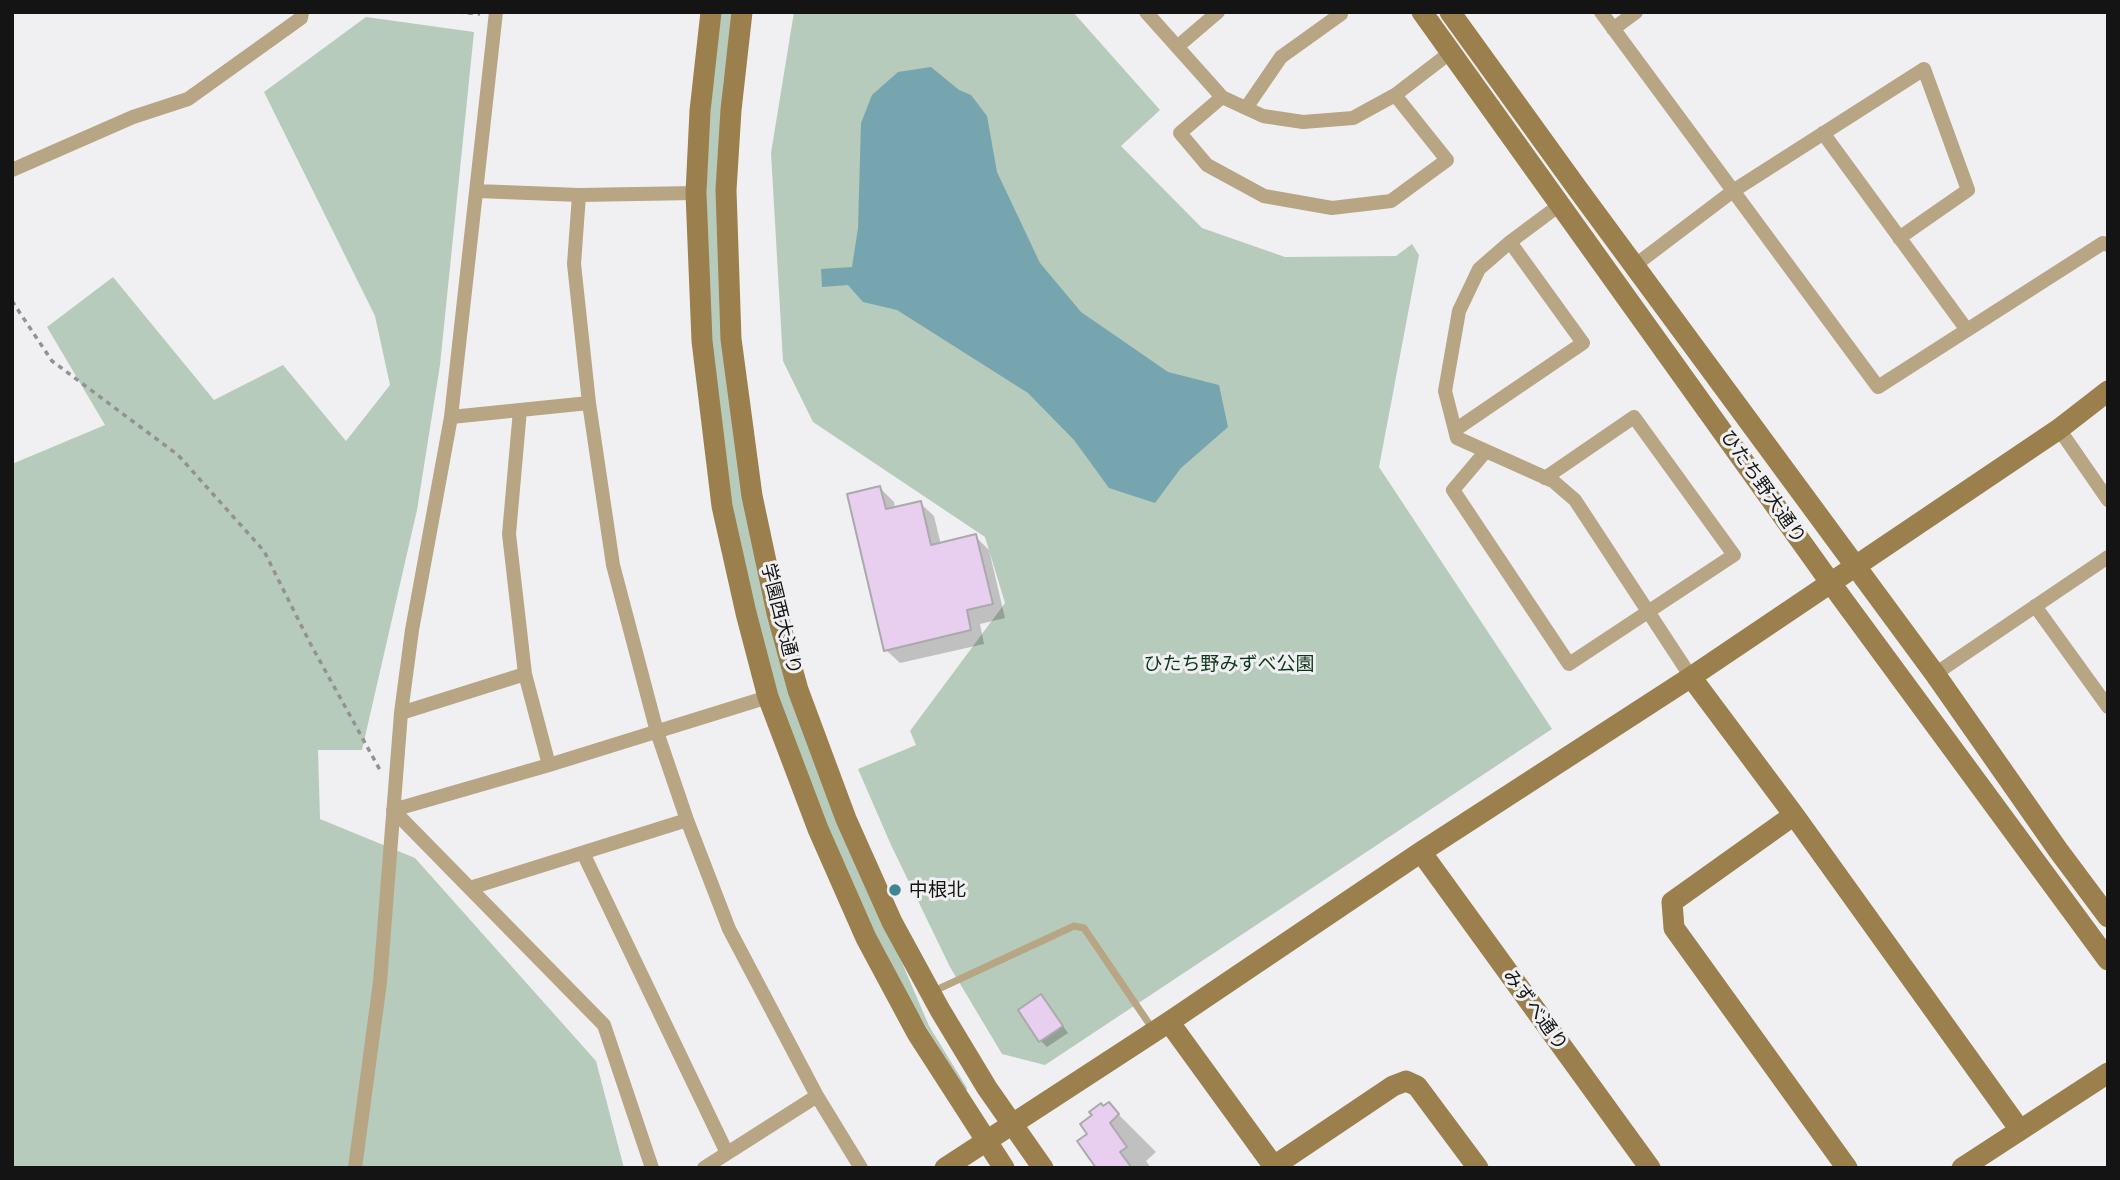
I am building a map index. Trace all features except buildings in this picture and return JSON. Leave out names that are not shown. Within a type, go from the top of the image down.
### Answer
[{"type":"street","points":[[12,170],[133,117],[188,99],[301,18],[302,12]]},
{"type":"street","name":"学園西大通り","points":[[711,12],[700,111],[696,193],[702,341],[722,506],[746,613],[768,697],[818,829],[866,938],[917,1033],[1004,1168]]},
{"type":"street","name":"学園西大通り","points":[[742,12],[731,110],[726,190],[731,338],[752,496],[777,613],[798,690],[846,819],[892,922],[930,993],[987,1088],[1043,1168]]},
{"type":"street","points":[[1146,12],[1223,97],[1264,116],[1303,122],[1353,118],[1395,95],[1451,51]]},
{"type":"street","points":[[1177,47],[1218,12]]},
{"type":"street","points":[[1246,108],[1281,57],[1341,15],[1339,12]]},
{"type":"street","name":"ひたち野大通り","points":[[1422,12],[1830,582],[2108,960]]},
{"type":"street","name":"ひたち野大通り","points":[[1450,12],[1856,565],[2108,917]]},
{"type":"street","points":[[1601,12],[1878,387],[2104,243],[2108,245]]},
{"type":"street","points":[[1613,29],[1636,12]]},
{"type":"street","points":[[355,1168],[380,982],[401,713],[412,630],[452,417],[495,14]]},
{"type":"street","points":[[1634,266],[1733,191],[1924,69],[1968,190],[1899,238]]},
{"type":"street","points":[[1223,97],[1180,133],[1207,164],[1264,196],[1332,208],[1391,201],[1447,160],[1395,95]]},
{"type":"street","points":[[1823,133],[1967,330]]},
{"type":"street","points":[[477,191],[579,195],[696,193]]},
{"type":"street","points":[[579,195],[574,264],[589,403],[613,565],[657,732],[729,929],[817,1096],[861,1168]]},
{"type":"street","points":[[1561,204],[1479,269],[1459,312],[1445,391],[1457,438],[1553,481],[1575,500],[1691,677],[1794,815],[2020,1130]]},
{"type":"street","points":[[1455,430],[1583,343],[1510,242]]},
{"type":"street","points":[[945,1168],[1162,1027],[1421,852],[1691,677],[2059,429],[2108,391]]},
{"type":"street","points":[[452,417],[589,403]]},
{"type":"street","points":[[520,410],[509,534],[524,674],[549,765]]},
{"type":"street","points":[[1486,451],[1453,490],[1569,663],[1734,555],[1634,417],[1545,478]]},
{"type":"street","points":[[2059,429],[2108,500]]},
{"type":"street","points":[[1935,674],[2108,557]]},
{"type":"street","points":[[2035,606],[2108,707]]},
{"type":"street","points":[[401,713],[524,674]]},
{"type":"street","points":[[394,803],[549,765],[768,697]]},
{"type":"street","points":[[394,803],[470,888],[604,1025],[652,1168]]},
{"type":"street","points":[[1794,815],[1672,902],[1674,928],[1847,1168]]},
{"type":"street","points":[[470,888],[687,820]]},
{"type":"street","name":"みずべ通り","points":[[1421,852],[1650,1168]]},
{"type":"street","points":[[583,853],[727,1153]]},
{"type":"street","points":[[1162,1027],[1275,1167],[1393,1086],[1406,1082],[1417,1086],[1478,1168]]},
{"type":"street","points":[[1962,1168],[2108,1073]]},
{"type":"street","points":[[704,1168],[817,1096]]},
{"type":"lane","points":[[930,993],[1074,926],[1084,928],[1162,1027]]},
{"type":"path","points":[[458,12],[495,14]]},
{"type":"path","points":[[12,302],[52,361],[178,455],[264,551],[394,803]]},
{"type":"green space","points":[[719,12],[733,12],[723,86],[748,524],[900,958],[929,1026],[967,1088],[966,1092],[888,964],[844,874],[777,693],[747,584],[725,484],[711,350],[706,201],[709,125]]},
{"type":"green space","name":"ひたち野みずべ公園","points":[[794,12],[1073,12],[1160,110],[1121,146],[1202,228],[1285,257],[1396,256],[1412,244],[1419,255],[1379,467],[1552,729],[1045,1065],[1002,1054],[950,967],[858,769],[916,745],[910,731],[1005,603],[985,537],[813,422],[783,361],[771,153]]},
{"type":"green space","points":[[366,17],[474,32],[440,365],[417,510],[362,750],[318,750],[320,819],[415,858],[596,1061],[624,1168],[12,1168],[12,464],[105,425],[47,327],[113,277],[214,400],[283,365],[346,441],[390,385],[375,316],[264,92]]},
{"type":"water","points":[[931,67],[959,90],[971,95],[987,116],[997,172],[1040,263],[1081,312],[1168,372],[1219,385],[1228,427],[1181,468],[1155,503],[1109,488],[1074,440],[1028,393],[897,310],[863,302],[848,285],[822,287],[821,269],[852,267],[858,228],[861,123],[872,95],[898,72]]},
{"type":"place","name":"中根北","points":[[895,890]]}]
